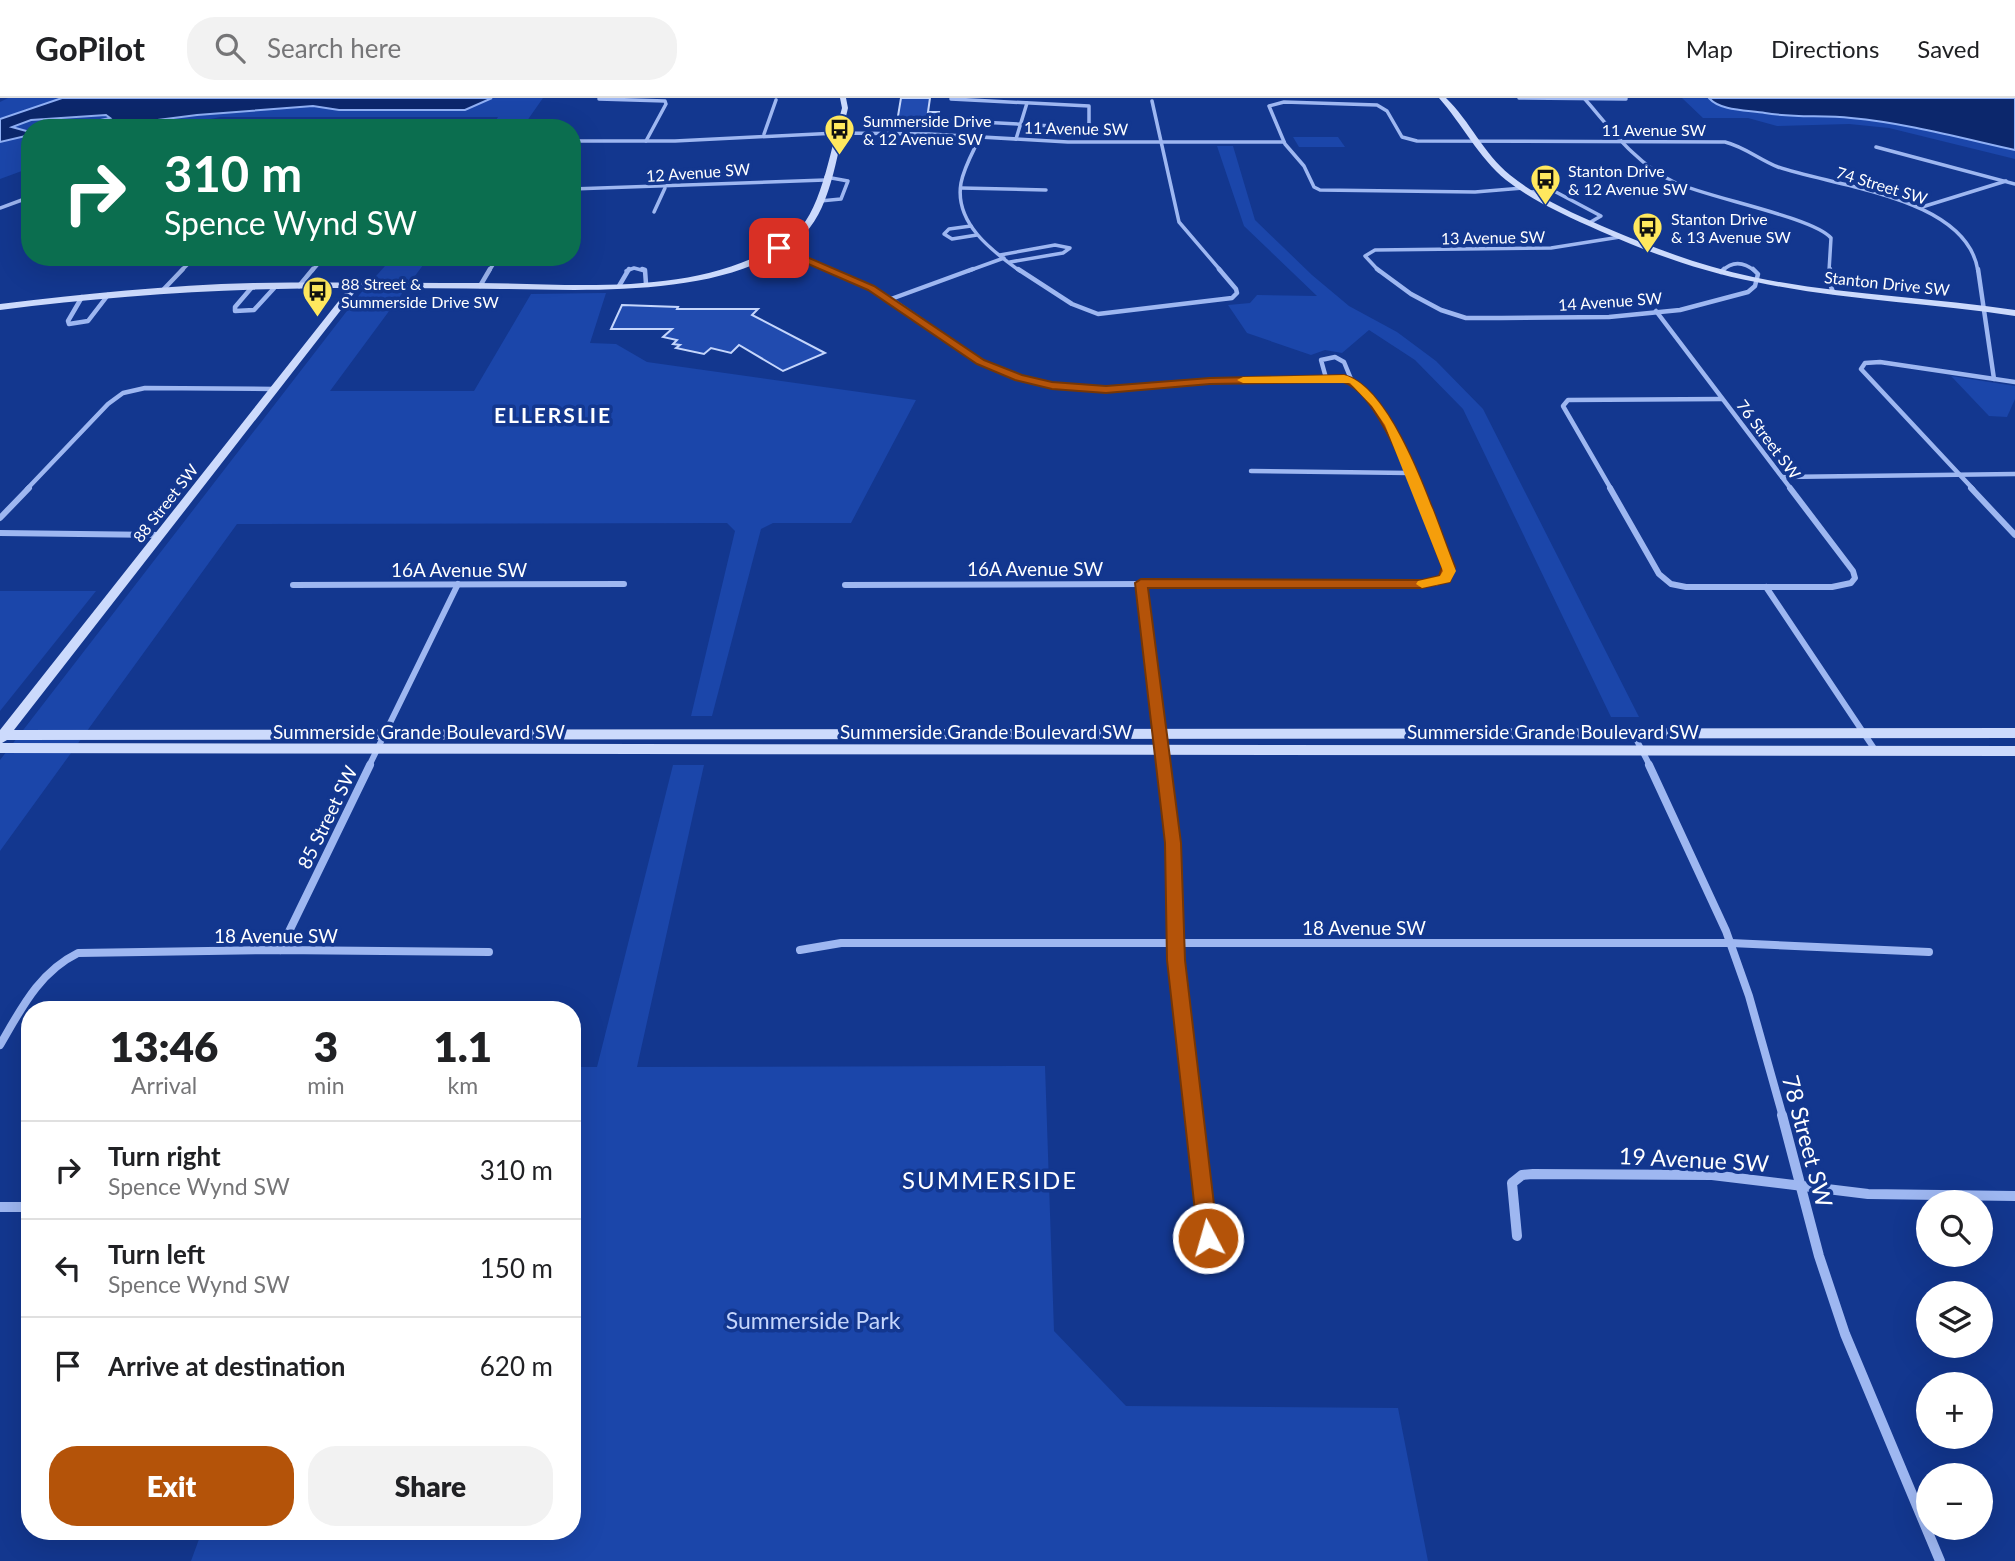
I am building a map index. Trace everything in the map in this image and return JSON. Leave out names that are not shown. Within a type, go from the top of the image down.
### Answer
[{"type":"street","points":[[843,98],[845,108]]},
{"type":"street","points":[[1063,98],[1063,105]]},
{"type":"street","name":"Stanton Drive SW","points":[[1442,98],[1453,102],[1474,142],[1494,165],[1526,190],[1589,223],[1672,258],[1756,280],[1833,292],[2015,313]]},
{"type":"street","points":[[1584,98],[1645,164],[1672,181],[1715,198],[1826,232],[1831,238],[1829,281],[1833,292]]},
{"type":"street","points":[[599,99],[663,100],[666,104],[646,141]]},
{"type":"street","points":[[951,99],[1089,106],[1089,136]]},
{"type":"street","points":[[1519,99],[1626,99]]},
{"type":"street","points":[[764,134],[776,100]]},
{"type":"street","points":[[0,307],[162,290],[253,286],[619,286],[710,274],[738,266],[779,248],[794,238],[812,219],[820,201],[845,108],[853,100]]},
{"type":"street","points":[[980,137],[961,188],[964,212],[971,226],[977,235],[1002,257],[1080,310],[1090,313],[1222,300],[1236,295],[1234,286],[1181,227],[1152,101]]},
{"type":"street","name":"11 Avenue SW","points":[[581,141],[837,133],[1161,142],[1284,142],[1269,107],[1272,104],[1308,102],[1380,106],[1387,111],[1401,135],[1408,140],[1732,143]]},
{"type":"street","points":[[1016,139],[1027,103]]},
{"type":"street","points":[[942,120],[1090,128]]},
{"type":"street","points":[[1284,142],[1304,166],[1314,187],[1320,190],[1556,192],[1601,216],[1589,223]]},
{"type":"street","name":"74 Street SW","points":[[1732,143],[1776,166],[1922,207],[1959,235],[1970,247],[1977,265],[1994,379]]},
{"type":"street","points":[[1876,147],[2015,184]]},
{"type":"street","points":[[820,201],[841,199],[848,181],[825,178]]},
{"type":"street","name":"12 Avenue SW","points":[[581,188],[665,188],[751,180],[825,178]]},
{"type":"street","points":[[1922,207],[2007,181]]},
{"type":"street","points":[[654,212],[665,188]]},
{"type":"street","points":[[961,188],[1046,190]]},
{"type":"street","points":[[0,208],[21,200]]},
{"type":"street","points":[[971,226],[949,229],[944,234],[952,239],[977,235]]},
{"type":"street","points":[[777,233],[794,238]]},
{"type":"street","name":"13 Avenue SW","points":[[1457,317],[1394,283],[1368,260],[1366,254],[1375,250],[1551,248],[1620,237]]},
{"type":"street","points":[[891,299],[1002,257],[1055,245],[1070,248],[1063,253],[1010,262]]},
{"type":"street","points":[[779,248],[891,299],[989,367],[1052,385],[1106,389],[1210,381],[1326,378],[1350,380],[1362,388],[1386,417],[1410,473],[1251,471]]},
{"type":"street","name":"Stanton Drive SW","points":[[1721,272],[1729,264],[1741,263],[1758,273],[1756,280]]},
{"type":"street","points":[[162,290],[186,266]]},
{"type":"street","points":[[299,286],[316,266]]},
{"type":"street","points":[[480,286],[492,266]]},
{"type":"street","points":[[619,286],[627,271],[634,268],[645,270],[646,284]]},
{"type":"street","name":"14 Avenue SW","points":[[1457,317],[1569,318],[1656,312],[1734,296],[1753,289],[1756,280]]},
{"type":"street","points":[[253,286],[235,307],[235,311],[254,310],[276,286]]},
{"type":"street","name":"88 Street SW","points":[[1,739],[355,286]]},
{"type":"street","points":[[82,297],[68,321],[69,324],[80,325],[91,321],[108,295]]},
{"type":"street","name":"76 Street SW","points":[[1656,312],[1853,571],[1855,578],[1851,583],[1832,587],[1766,587]]},
{"type":"street","points":[[1326,378],[1321,360],[1335,357],[1344,362],[1350,380]]},
{"type":"street","points":[[2015,382],[1886,362],[1865,363],[1861,366],[1862,371],[2015,535]]},
{"type":"street","points":[[0,518],[108,404],[123,394],[145,388],[275,388]]},
{"type":"street","points":[[1722,398],[1580,398],[1565,402],[1563,409],[1659,574],[1671,584],[1686,587],[1766,587],[1875,750]]},
{"type":"street","name":"16A Avenue SW","points":[[845,585],[1439,583],[1449,571],[1410,473]]},
{"type":"street","points":[[1782,477],[2015,474]]},
{"type":"street","points":[[0,533],[160,535]]},
{"type":"street","points":[[1141,583],[1175,868],[1175,943],[1208,1238]]},
{"type":"street","name":"85 Street SW","points":[[280,950],[458,584]]},
{"type":"street","name":"16A Avenue SW","points":[[293,585],[624,584]]},
{"type":"street","name":"Summerside Grande Boulevard SW","points":[[1,739],[386,733],[2015,733]]},
{"type":"street","name":"78 Street SW","points":[[1633,733],[1731,943],[1755,1014],[1829,1287],[1859,1373],[1940,1561]]},
{"type":"street","name":"Summerside Grande Boulevard SW","points":[[1,739],[377,751],[2015,751]]},
{"type":"street","name":"18 Avenue SW","points":[[800,950],[841,943],[1731,943],[1929,952]]},
{"type":"street","name":"18 Avenue SW","points":[[28,1001],[47,971],[64,959],[91,951],[489,952]]},
{"type":"street","name":"18 Avenue SW","points":[[0,1045],[21,1012]]},
{"type":"street","name":"19 Avenue SW","points":[[1517,1236],[1510,1192],[1515,1178],[1522,1175],[1712,1175],[1887,1195],[2015,1196]]},
{"type":"street","points":[[0,1207],[21,1207]]},
{"type":"green space","points":[[8,98],[543,98],[528,119],[21,119],[21,171],[0,179],[0,102]]},
{"type":"green space","points":[[1682,98],[2015,98],[2015,159],[1889,128],[1849,124],[1777,126],[1748,118],[1703,118]]},
{"type":"green space","points":[[1293,137],[1338,137],[1345,147],[1299,147]]},
{"type":"green space","points":[[1217,146],[1233,146],[1255,220],[1312,275],[1349,306],[1397,332],[1436,361],[1483,409],[1639,717],[1611,717],[1463,409],[1415,360],[1369,330],[1342,353],[1325,350],[1311,355],[1247,333],[1228,305],[1250,303],[1257,295],[1317,296],[1244,226]]},
{"type":"green space","points":[[385,266],[422,266],[330,391],[474,391],[531,294],[606,293],[590,343],[616,344],[647,362],[916,400],[851,523],[773,523],[761,529],[712,716],[691,716],[735,531],[727,523],[237,524],[0,851],[0,760],[360,294]]},
{"type":"green space","points":[[1951,376],[2015,386],[2015,399],[2007,417],[1989,416]]},
{"type":"green space","points":[[0,591],[96,591],[0,711]]},
{"type":"green space","name":"Summerside Park","points":[[673,765],[704,765],[637,1067],[1045,1066],[1054,1331],[1126,1406],[1398,1408],[1428,1561],[191,1561],[199,1540],[581,1540],[581,1067],[597,1067]]},
{"type":"shaded area","points":[[62,98],[492,98],[465,110],[339,110],[313,106],[165,119],[105,119],[110,118],[106,115],[21,119],[21,124],[12,127],[21,130],[21,137],[0,142],[0,119]]},
{"type":"shaded area","points":[[1709,98],[2015,98],[2015,150],[1872,120],[1735,109],[1720,105]]},
{"type":"building","points":[[901,98],[930,98],[928,112],[939,112],[937,127],[896,128]]},
{"type":"building","points":[[622,305],[678,307],[677,309],[758,309],[752,315],[825,353],[783,371],[739,345],[731,353],[711,348],[704,354],[676,348],[680,345],[673,344],[677,340],[663,337],[672,329],[611,329]]},
{"type":"slow traffic","points":[[1243,380],[1344,378],[1354,381],[1376,403],[1391,425],[1449,571],[1447,577],[1439,583],[1422,584]]},
{"type":"place","name":"Summerside Drive & 12 Avenue SW","points":[[840,156]]},
{"type":"place","name":"Stanton Drive & 12 Avenue SW","points":[[1545,206]]},
{"type":"place","name":"Stanton Drive & 13 Avenue SW","points":[[1648,254]]},
{"type":"place","name":"88 Street & Summerside Drive SW","points":[[318,319]]},
{"type":"district","name":"ELLERSLIE","points":[[553,414]]},
{"type":"district","name":"SUMMERSIDE","points":[[990,1179]]},
{"type":"route","points":[[779,248],[871,288],[899,304],[989,367],[1018,377],[1070,388],[1106,389],[1210,381],[1344,378],[1354,381],[1362,388],[1391,425],[1448,567],[1449,574],[1439,583],[1141,583],[1173,843],[1176,877],[1176,960],[1208,1238]]}]
